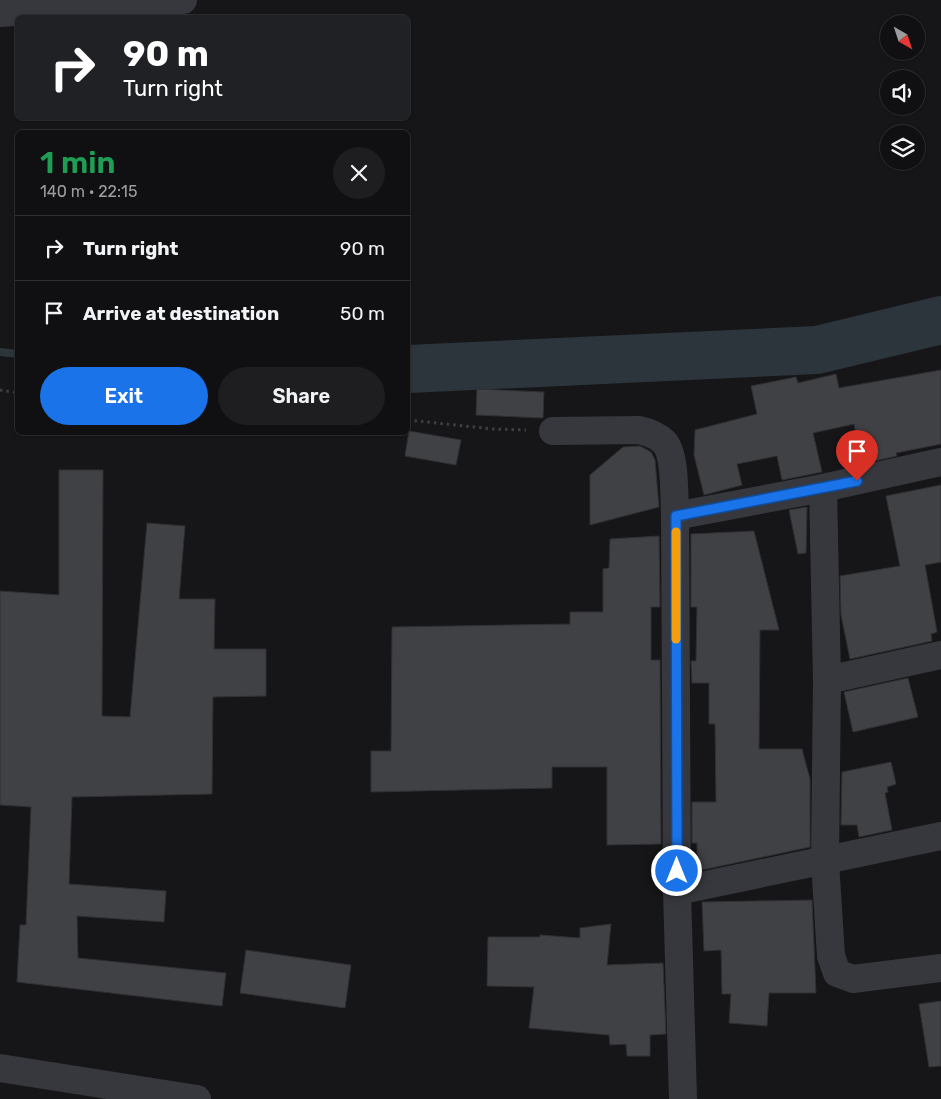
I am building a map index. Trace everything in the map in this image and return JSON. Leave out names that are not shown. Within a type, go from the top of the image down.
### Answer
[{"type":"street","points":[[0,13],[183,0]]},
{"type":"street","points":[[553,431],[639,430],[652,433],[665,443],[670,456],[676,516],[677,891],[683,1099]]},
{"type":"street","points":[[676,516],[823,488],[941,462]]},
{"type":"street","points":[[823,488],[826,680],[825,862],[830,956],[837,972],[853,979],[941,968]]},
{"type":"street","points":[[826,680],[941,655]]},
{"type":"street","points":[[677,891],[825,862],[941,836]]},
{"type":"street","points":[[0,1068],[197,1099]]},
{"type":"path","points":[[0,390],[15,392]]},
{"type":"path","points":[[410,420],[493,429],[553,431]]},
{"type":"building","points":[[941,370],[941,444],[896,453],[897,456],[861,464],[854,424],[813,433],[822,472],[782,480],[777,456],[737,464],[742,485],[704,495],[694,455],[695,430],[757,414],[751,386],[796,377],[798,383],[836,374],[839,388]]},
{"type":"building","points":[[477,389],[544,392],[543,418],[476,415]]},
{"type":"building","points":[[410,431],[461,440],[456,465],[405,456]]},
{"type":"building","points":[[640,446],[651,452],[655,460],[659,507],[590,525],[590,475],[623,447]]},
{"type":"building","points":[[59,470],[103,470],[102,716],[130,717],[147,523],[185,526],[179,599],[215,599],[214,649],[266,649],[266,696],[213,697],[212,794],[72,797],[69,884],[166,891],[164,922],[77,916],[78,958],[226,973],[222,1006],[17,982],[20,925],[26,925],[31,807],[0,805],[0,591],[59,595]]},
{"type":"building","points":[[941,485],[941,562],[925,565],[937,632],[931,634],[932,641],[850,659],[841,615],[840,576],[900,566],[886,496]]},
{"type":"building","points":[[807,507],[806,553],[798,554],[789,510]]},
{"type":"building","points":[[754,531],[779,630],[760,630],[759,749],[802,749],[810,779],[810,847],[697,871],[697,843],[692,843],[692,802],[716,802],[715,724],[709,724],[709,683],[692,683],[691,661],[696,661],[697,607],[691,607],[691,534]]},
{"type":"building","points":[[659,536],[660,607],[651,607],[651,660],[660,660],[661,844],[607,845],[607,767],[552,767],[552,788],[371,792],[371,751],[391,751],[392,627],[570,624],[570,612],[603,612],[603,569],[609,568],[610,539]]},
{"type":"building","points":[[908,678],[918,717],[853,732],[844,692]]},
{"type":"building","points":[[891,762],[896,784],[887,787],[888,792],[885,793],[892,830],[859,837],[857,825],[841,825],[842,772]]},
{"type":"building","points":[[812,900],[816,993],[769,993],[767,1026],[729,1023],[731,994],[722,994],[721,950],[704,951],[702,902]]},
{"type":"building","points":[[611,924],[607,965],[663,963],[666,1034],[650,1035],[650,1056],[627,1056],[626,1044],[610,1045],[609,1035],[529,1028],[534,987],[487,986],[488,937],[540,937],[540,935],[580,938],[580,928]]},
{"type":"building","points":[[246,950],[351,965],[345,1008],[240,993]]},
{"type":"building","points":[[941,1001],[941,1066],[929,1067],[919,1004]]},
{"type":"waterway","points":[[410,369],[817,350],[941,320]]},
{"type":"waterway","points":[[0,352],[15,354]]},
{"type":"slow traffic","points":[[676,532],[676,639]]},
{"type":"route","points":[[677,871],[676,516],[857,481]]}]
